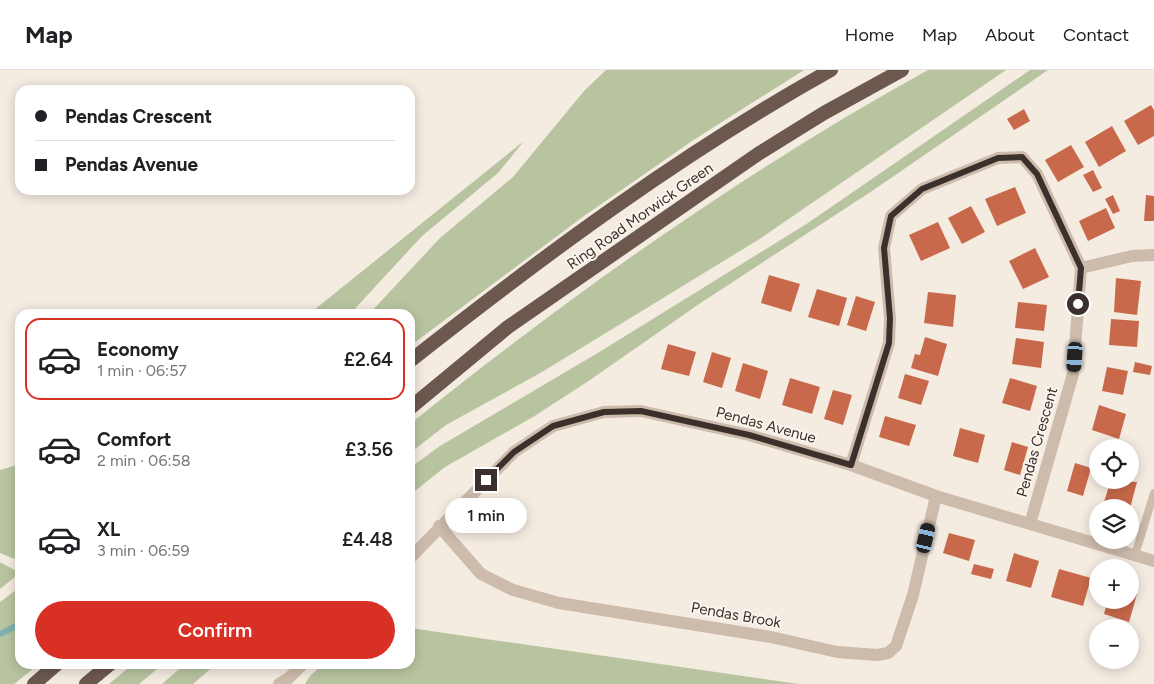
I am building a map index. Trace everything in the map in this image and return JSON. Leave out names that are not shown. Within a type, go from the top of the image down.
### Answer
[{"type":"highway","name":"Ring Road Morwick Green","points":[[415,357],[568,241],[668,171],[781,98],[831,70]]},
{"type":"highway","name":"Ring Road Morwick Green","points":[[415,404],[508,327],[758,154],[824,112],[902,70]]},
{"type":"highway","points":[[34,684],[51,669]]},
{"type":"highway","points":[[86,684],[104,669]]},
{"type":"street","name":"Pendas Crescent","points":[[851,465],[889,343],[890,318],[884,248],[891,216],[922,189],[998,158],[1022,157],[1037,174],[1081,268],[1073,374],[1030,524]]},
{"type":"street","points":[[1081,268],[1132,256],[1154,255]]},
{"type":"street","name":"Pendas Avenue","points":[[415,552],[514,452],[553,426],[604,412],[641,411],[749,435],[851,465],[936,496],[1154,561]]},
{"type":"street","name":"Pendas Brook","points":[[439,526],[480,574],[513,590],[559,603],[771,637],[837,652],[877,655],[888,654],[896,646],[913,595],[936,496]]},
{"type":"street","points":[[278,684],[289,678],[298,669]]},
{"type":"lane","points":[[1135,555],[1154,493]]},
{"type":"green space","points":[[606,70],[804,70],[692,141],[584,216],[415,342],[415,309],[374,309],[440,238],[513,177],[584,91]]},
{"type":"green space","points":[[928,70],[1006,70],[758,240],[542,372],[446,425],[415,449],[415,420],[472,375],[597,281],[661,236],[727,192],[860,109]]},
{"type":"green space","points":[[1030,70],[1048,70],[872,191],[699,304],[590,380],[533,417],[445,467],[415,491],[415,464],[440,446],[601,351],[808,223]]},
{"type":"green space","points":[[524,141],[498,173],[422,236],[355,309],[315,309]]},
{"type":"green space","points":[[15,466],[15,559],[0,553],[0,470]]},
{"type":"green space","points":[[0,562],[15,570],[15,577],[0,589]]},
{"type":"green space","points":[[15,591],[15,669],[33,669],[14,684],[0,684],[0,602]]},
{"type":"green space","points":[[415,629],[799,684],[305,684],[318,669],[415,669]]},
{"type":"green space","points":[[127,669],[157,669],[139,684],[109,684]]},
{"type":"green space","points":[[179,669],[210,669],[193,684],[162,684]]},
{"type":"building","points":[[1151,105],[1154,110],[1154,136],[1138,145],[1124,121]]},
{"type":"building","points":[[1024,109],[1030,121],[1014,130],[1007,119]]},
{"type":"building","points":[[1112,126],[1126,151],[1099,167],[1085,142]]},
{"type":"building","points":[[1071,145],[1084,167],[1058,182],[1045,160]]},
{"type":"building","points":[[1093,170],[1102,188],[1093,192],[1083,175]]},
{"type":"building","points":[[1015,187],[1026,213],[997,226],[985,199]]},
{"type":"building","points":[[1113,195],[1120,211],[1113,214],[1105,199]]},
{"type":"building","points":[[1146,195],[1154,196],[1154,221],[1144,221]]},
{"type":"building","points":[[971,206],[985,232],[962,244],[948,218]]},
{"type":"building","points":[[1106,208],[1115,228],[1088,241],[1079,221]]},
{"type":"building","points":[[938,222],[950,248],[921,261],[909,235]]},
{"type":"building","points":[[1035,248],[1049,277],[1023,289],[1009,261]]},
{"type":"building","points":[[769,275],[800,284],[791,312],[761,303]]},
{"type":"building","points":[[1116,278],[1141,281],[1137,315],[1114,312]]},
{"type":"building","points":[[817,289],[847,298],[839,326],[808,317]]},
{"type":"building","points":[[928,292],[956,295],[953,327],[924,323]]},
{"type":"building","points":[[856,296],[875,302],[866,331],[847,325]]},
{"type":"building","points":[[1018,302],[1047,305],[1044,331],[1015,328]]},
{"type":"building","points":[[1111,319],[1139,321],[1137,347],[1109,345]]},
{"type":"building","points":[[925,337],[947,344],[938,376],[911,368],[915,354],[920,355]]},
{"type":"building","points":[[1016,338],[1044,342],[1041,368],[1012,364]]},
{"type":"building","points":[[668,344],[696,352],[689,376],[661,369]]},
{"type":"building","points":[[712,352],[731,358],[722,388],[703,382]]},
{"type":"building","points":[[1135,362],[1152,366],[1150,375],[1133,372]]},
{"type":"building","points":[[743,363],[768,371],[760,399],[735,391]]},
{"type":"building","points":[[1107,367],[1128,371],[1123,395],[1102,391]]},
{"type":"building","points":[[905,374],[929,381],[921,405],[898,398]]},
{"type":"building","points":[[790,378],[820,387],[812,414],[782,405]]},
{"type":"building","points":[[1010,378],[1037,386],[1030,411],[1002,403]]},
{"type":"building","points":[[833,390],[852,395],[843,425],[824,419]]},
{"type":"building","points":[[1099,405],[1126,414],[1119,439],[1092,430]]},
{"type":"building","points":[[885,416],[916,425],[909,446],[879,437]]},
{"type":"building","points":[[960,428],[985,435],[978,463],[953,456]]},
{"type":"building","points":[[1012,442],[1028,447],[1020,475],[1004,470]]},
{"type":"building","points":[[1075,463],[1089,467],[1089,475],[1083,496],[1067,491]]},
{"type":"building","points":[[1108,489],[1135,489],[1132,499],[1105,499]]},
{"type":"building","points":[[949,533],[975,540],[969,561],[943,553]]},
{"type":"building","points":[[1014,553],[1039,561],[1031,588],[1006,581]]},
{"type":"building","points":[[974,564],[994,569],[991,579],[971,574]]},
{"type":"building","points":[[1059,569],[1089,577],[1089,585],[1083,606],[1051,597]]},
{"type":"building","points":[[1105,609],[1133,609],[1130,619],[1120,619],[1104,614]]},
{"type":"waterway","points":[[0,634],[15,626]]},
{"type":"route","points":[[486,480],[514,452],[553,426],[604,412],[641,411],[749,435],[851,465],[889,343],[890,318],[884,248],[891,216],[922,189],[998,158],[1022,157],[1037,174],[1081,268],[1078,304]]}]
